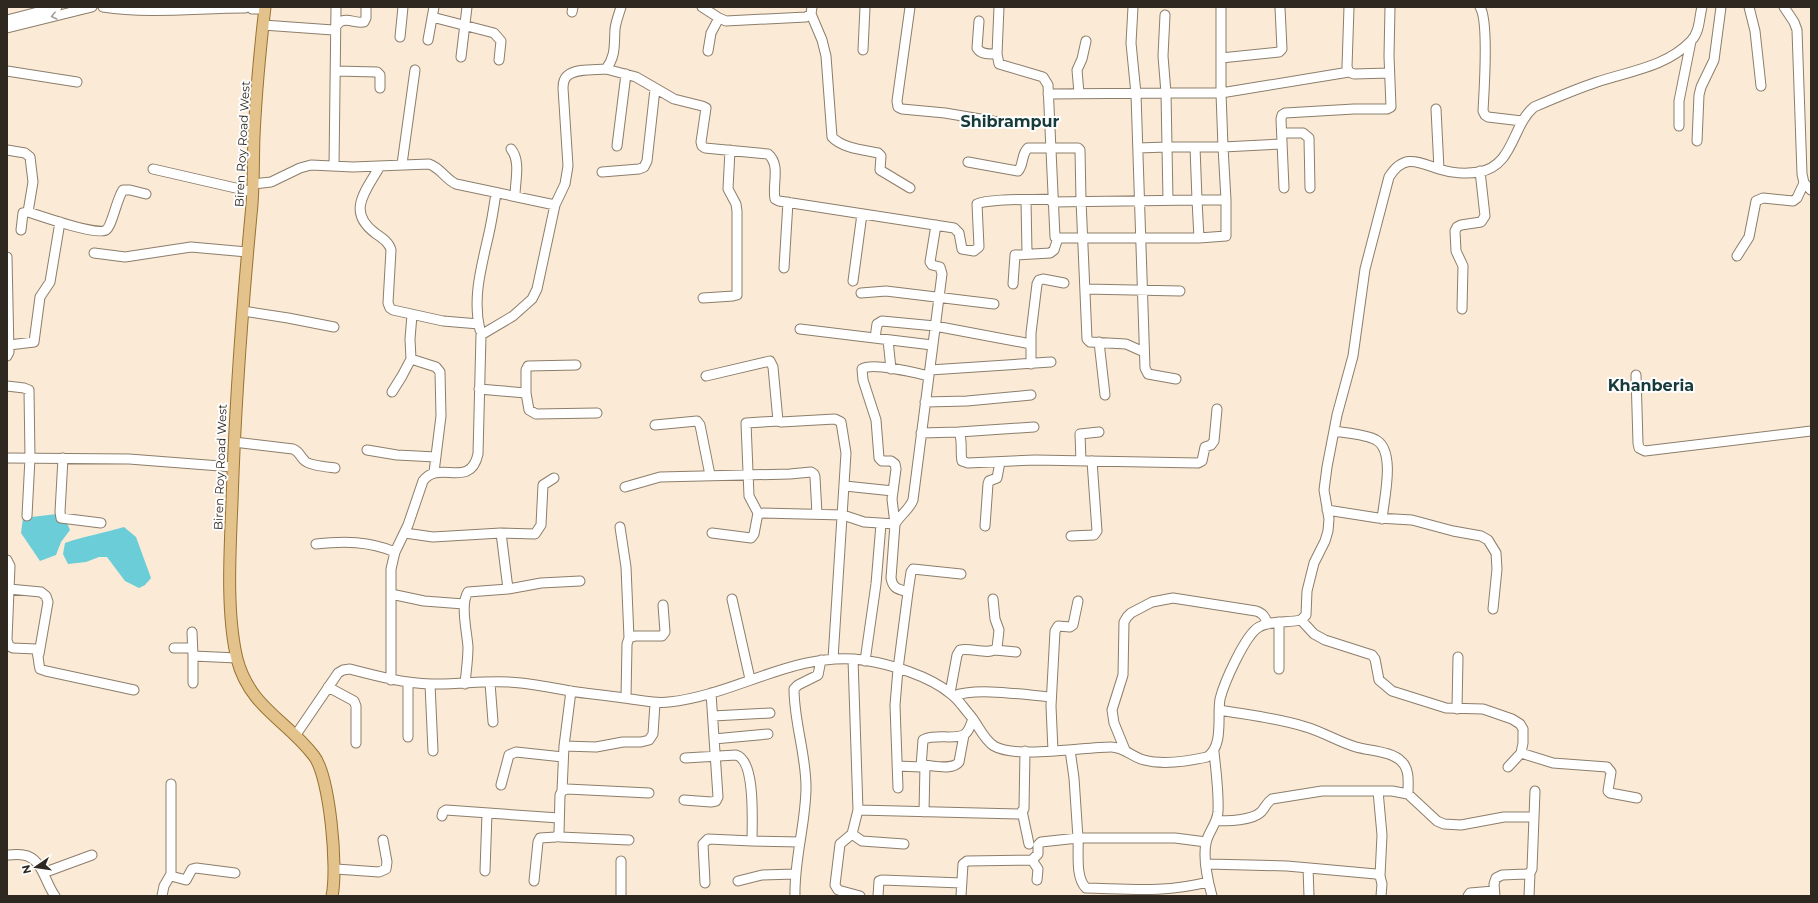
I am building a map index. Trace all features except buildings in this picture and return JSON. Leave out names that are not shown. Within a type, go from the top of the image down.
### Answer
[{"type":"main road","name":"Biren Roy Road West","points":[[265,8],[254,134],[253,188],[247,252],[234,442],[230,534],[231,618],[233,644],[237,658],[246,682],[255,698],[314,755],[322,769],[326,784],[336,869],[332,896]]},
{"type":"street","points":[[7,20],[24,11],[57,7]]},
{"type":"street","points":[[7,28],[92,7]]},
{"type":"street","points":[[103,7],[138,11],[209,8],[265,8]]},
{"type":"street","points":[[334,166],[336,7]]},
{"type":"street","points":[[263,25],[329,30],[336,27],[344,20],[360,23],[364,22],[366,18],[366,7]]},
{"type":"street","points":[[400,37],[403,7]]},
{"type":"street","points":[[428,40],[434,7]]},
{"type":"street","points":[[461,57],[467,7]]},
{"type":"street","points":[[606,69],[612,61],[615,52],[616,24],[621,7]]},
{"type":"street","points":[[702,7],[719,18],[732,21],[800,18],[806,17],[811,11],[822,40],[826,56],[832,137],[835,141],[848,146],[878,153],[882,159],[880,170],[910,188]]},
{"type":"street","points":[[863,50],[864,7]]},
{"type":"street","points":[[910,7],[896,101],[898,107],[902,109],[945,113],[998,122]]},
{"type":"street","points":[[999,7],[997,54],[999,64],[1043,77],[1048,85],[1053,233],[1055,237],[1058,238],[1198,238],[1226,236],[1226,200],[1221,93],[1221,7]]},
{"type":"street","points":[[1133,7],[1131,43],[1136,94],[1142,237],[1145,368],[1148,374],[1176,379]]},
{"type":"street","points":[[1349,7],[1349,72]]},
{"type":"street","points":[[1284,188],[1282,115],[1285,113],[1354,109],[1389,109],[1392,105],[1389,73],[1390,7]]},
{"type":"street","points":[[1480,7],[1483,13],[1485,52],[1485,78],[1482,111],[1485,116],[1488,117],[1522,121]]},
{"type":"street","points":[[1679,126],[1679,101],[1691,41],[1698,28],[1702,7]]},
{"type":"street","points":[[1697,141],[1700,87],[1714,60],[1721,7]]},
{"type":"street","points":[[1749,7],[1755,31],[1761,86]]},
{"type":"street","points":[[1784,7],[1794,22],[1797,30],[1802,174],[1804,183],[1811,190]]},
{"type":"street","points":[[1221,58],[1279,52],[1282,49],[1280,8]]},
{"type":"street","points":[[1165,15],[1163,56],[1166,93],[1168,200]]},
{"type":"street","points":[[432,17],[465,24],[499,36],[501,41],[499,60]]},
{"type":"street","points":[[708,51],[711,33],[719,18]]},
{"type":"street","points":[[979,21],[978,51],[981,53],[997,54]]},
{"type":"street","points":[[1079,93],[1077,70],[1082,59],[1086,41]]},
{"type":"street","points":[[1212,896],[1208,882],[1206,842],[1216,820],[1218,802],[1214,752],[1217,744],[1219,710],[1223,688],[1239,653],[1251,633],[1258,627],[1279,622],[1301,620],[1306,615],[1306,591],[1314,563],[1325,541],[1328,531],[1325,485],[1334,431],[1352,356],[1365,269],[1389,177],[1394,168],[1402,163],[1414,162],[1426,163],[1438,169],[1450,172],[1480,172],[1492,167],[1503,158],[1511,146],[1522,121],[1528,112],[1534,107],[1591,84],[1661,63],[1691,41]]},
{"type":"street","points":[[481,335],[513,316],[532,299],[537,289],[555,205],[564,184],[568,166],[563,88],[564,80],[575,71],[606,69],[626,74],[641,80],[674,99],[706,108],[701,142],[702,146],[705,148],[768,154],[773,158],[776,164],[775,199],[936,225],[957,230],[962,248],[974,251],[979,247],[977,204],[981,202],[1026,200],[1226,200]]},
{"type":"street","points":[[7,70],[77,82]]},
{"type":"street","points":[[402,164],[415,70]]},
{"type":"street","points":[[336,71],[377,72],[380,75],[380,88]]},
{"type":"street","points":[[1048,94],[1221,93],[1349,72],[1354,74],[1389,73]]},
{"type":"street","points":[[617,146],[626,74]]},
{"type":"street","points":[[602,172],[639,169],[644,167],[647,161],[656,89]]},
{"type":"street","points":[[1436,109],[1438,169]]},
{"type":"street","points":[[1282,133],[1303,133],[1308,138],[1310,188]]},
{"type":"street","points":[[1138,148],[1223,147],[1282,144]]},
{"type":"street","points":[[1195,147],[1198,238]]},
{"type":"street","points":[[968,162],[1018,171],[1020,169],[1025,150],[1028,148],[1078,148],[1080,150],[1080,200],[1087,339],[1090,342],[1126,344],[1144,352]]},
{"type":"street","points":[[511,149],[516,158],[515,196]]},
{"type":"street","points":[[7,150],[25,153],[30,157],[32,182],[28,212]]},
{"type":"street","points":[[703,298],[733,296],[736,295],[738,290],[738,211],[728,189],[730,150]]},
{"type":"street","points":[[152,169],[253,188],[272,182],[300,168],[312,165],[380,166],[429,164],[439,169],[451,182],[555,205]]},
{"type":"street","points":[[380,166],[364,194],[359,212],[365,226],[390,244],[391,250],[388,303],[390,308],[412,315],[443,321],[479,324]]},
{"type":"street","points":[[1462,308],[1462,266],[1456,251],[1455,231],[1457,227],[1461,225],[1481,222],[1484,220],[1485,216],[1480,172]]},
{"type":"street","points":[[1737,256],[1748,237],[1756,201],[1763,198],[1793,201],[1797,198],[1804,183]]},
{"type":"street","points":[[21,230],[22,213],[28,212],[96,232],[103,231],[108,227],[123,190],[146,194]]},
{"type":"street","points":[[391,680],[391,569],[395,552],[405,534],[423,481],[427,475],[434,472],[461,473],[470,470],[476,464],[478,454],[481,335],[479,324],[478,277],[489,233],[496,193]]},
{"type":"street","points":[[1026,200],[1027,253]]},
{"type":"street","points":[[784,268],[788,202]]},
{"type":"street","points":[[853,281],[862,214]]},
{"type":"street","points":[[9,345],[34,342],[40,297],[50,282],[60,222]]},
{"type":"street","points":[[895,524],[913,500],[941,270],[940,267],[932,265],[930,262],[936,225]]},
{"type":"street","points":[[1013,284],[1014,258],[1018,254],[1050,253],[1054,250],[1058,238]]},
{"type":"street","points":[[94,253],[125,257],[191,247],[247,252]]},
{"type":"street","points":[[7,257],[9,345],[7,356]]},
{"type":"street","points":[[1031,364],[1031,344],[1037,284],[1039,280],[1043,279],[1064,283]]},
{"type":"street","points":[[1085,288],[1180,291]]},
{"type":"street","points":[[861,292],[886,291],[938,296],[994,304]]},
{"type":"street","points":[[243,311],[334,327]]},
{"type":"street","points":[[392,392],[411,359],[410,339],[412,315]]},
{"type":"street","points":[[875,338],[877,324],[882,321],[935,326],[1031,344]]},
{"type":"street","points":[[800,329],[932,345]]},
{"type":"street","points":[[888,340],[892,369]]},
{"type":"street","points":[[1099,342],[1105,395]]},
{"type":"street","points":[[411,359],[436,367],[440,372],[441,416],[434,472]]},
{"type":"street","points":[[706,376],[770,361],[773,367],[778,421]]},
{"type":"street","points":[[908,592],[896,589],[891,578],[895,524],[893,491],[896,469],[895,464],[892,461],[882,461],[879,458],[876,420],[862,371],[864,367],[929,373],[1051,362]]},
{"type":"street","points":[[576,365],[528,366],[526,370],[526,393],[529,410],[536,414],[597,413]]},
{"type":"street","points":[[1636,375],[1638,443],[1639,448],[1645,451],[1811,431]]},
{"type":"street","points":[[7,386],[29,390],[30,458],[27,516]]},
{"type":"street","points":[[479,389],[526,393]]},
{"type":"street","points":[[925,402],[966,401],[1031,395]]},
{"type":"street","points":[[959,432],[961,436],[962,462],[968,464],[1081,461],[1200,462],[1205,447],[1211,445],[1214,441],[1217,409]]},
{"type":"street","points":[[712,533],[751,538],[754,534],[758,513],[749,496],[746,423],[835,419],[841,422],[846,442],[845,486],[833,659]]},
{"type":"street","points":[[656,425],[697,421],[700,425],[710,476]]},
{"type":"street","points":[[921,433],[1034,427]]},
{"type":"street","points":[[1334,431],[1376,440],[1382,446],[1387,455],[1388,464],[1382,519]]},
{"type":"street","points":[[1081,461],[1080,434],[1099,432]]},
{"type":"street","points":[[234,442],[293,449],[298,451],[303,460],[307,463],[335,468]]},
{"type":"street","points":[[367,450],[436,457]]},
{"type":"street","points":[[7,458],[129,459],[233,467]]},
{"type":"street","points":[[63,458],[61,518],[101,523]]},
{"type":"street","points":[[1071,536],[1094,535],[1097,531],[1092,461]]},
{"type":"street","points":[[985,526],[988,484],[989,481],[997,478],[1000,462]]},
{"type":"street","points":[[625,487],[660,477],[790,474],[811,472],[814,474],[817,514]]},
{"type":"street","points":[[405,534],[433,537],[502,533],[535,534],[541,525],[543,485],[554,478]]},
{"type":"street","points":[[845,486],[893,491]]},
{"type":"street","points":[[1327,510],[1382,519],[1424,522],[1454,531],[1481,536],[1488,540],[1496,553],[1497,560],[1493,609]]},
{"type":"street","points":[[758,513],[843,515],[857,521],[895,524]]},
{"type":"street","points":[[865,661],[876,584],[881,524]]},
{"type":"street","points":[[620,527],[626,566],[629,638],[627,644],[626,698]]},
{"type":"street","points":[[502,533],[508,589]]},
{"type":"street","points":[[316,544],[353,542],[375,545],[395,552]]},
{"type":"street","points":[[7,560],[10,566],[7,639],[9,646],[14,648],[36,649],[39,654]]},
{"type":"street","points":[[898,788],[895,705],[898,669],[911,572],[913,569],[961,574]]},
{"type":"street","points":[[465,684],[468,647],[464,604],[465,597],[468,592],[508,589],[541,583],[580,581]]},
{"type":"street","points":[[9,589],[41,592],[46,596],[48,602],[38,662],[40,668],[46,671],[134,690]]},
{"type":"street","points":[[391,594],[424,601],[464,604]]},
{"type":"street","points":[[1125,750],[1114,723],[1112,710],[1123,675],[1124,622],[1131,613],[1152,602],[1173,598],[1261,612],[1268,624]]},
{"type":"street","points":[[732,599],[750,679]]},
{"type":"street","points":[[993,599],[995,619],[999,630],[997,648],[995,650]]},
{"type":"street","points":[[1053,751],[1051,697],[1056,628],[1058,626],[1070,627],[1073,625],[1078,601]]},
{"type":"street","points":[[629,638],[662,636],[665,632],[663,606]]},
{"type":"street","points":[[1301,620],[1314,634],[1324,640],[1372,655],[1379,680],[1392,691],[1435,706],[1457,709],[1483,709],[1512,719],[1520,724],[1523,730],[1521,753],[1508,767]]},
{"type":"street","points":[[1279,622],[1279,669]]},
{"type":"street","points":[[192,632],[193,683]]},
{"type":"street","points":[[174,648],[237,658]]},
{"type":"street","points":[[952,694],[957,655],[960,650],[966,648],[1016,652]]},
{"type":"street","points":[[1457,709],[1458,657]]},
{"type":"street","points":[[853,659],[858,810],[852,834],[840,844],[835,885],[838,890],[858,894],[860,896]]},
{"type":"street","points":[[295,736],[338,673],[343,670],[350,669],[408,683],[520,683],[655,703],[684,700],[711,693],[750,679],[794,666],[821,660],[853,659],[898,669],[930,680],[952,694],[973,719],[986,739],[995,746],[1005,749],[1024,751],[1053,751],[1112,746],[1125,750],[1135,757],[1156,762],[1199,759],[1207,757],[1214,752]]},
{"type":"street","points":[[796,896],[795,874],[804,816],[806,785],[794,689],[798,685],[818,675],[821,660]]},
{"type":"street","points":[[408,683],[408,737]]},
{"type":"street","points":[[490,683],[493,722]]},
{"type":"street","points":[[430,684],[433,751]]},
{"type":"street","points":[[328,687],[354,701],[356,706],[356,743]]},
{"type":"street","points":[[571,691],[563,757],[562,791],[560,795],[560,837],[629,840]]},
{"type":"street","points":[[952,694],[975,692],[1051,697]]},
{"type":"street","points":[[684,800],[716,801],[718,797],[711,693]]},
{"type":"street","points":[[564,746],[596,747],[623,742],[641,742],[649,740],[652,734],[655,703]]},
{"type":"street","points":[[1219,710],[1286,721],[1322,732],[1356,747],[1395,756],[1406,767],[1408,775],[1408,794]]},
{"type":"street","points":[[713,716],[770,713]]},
{"type":"street","points":[[897,766],[918,767],[924,765],[949,767],[957,765],[959,762],[964,735],[968,731],[973,719]]},
{"type":"street","points":[[714,739],[768,734]]},
{"type":"street","points":[[924,812],[923,740],[931,737],[964,735]]},
{"type":"street","points":[[1070,750],[1074,778],[1080,877],[1082,884],[1086,888],[1149,890],[1186,887],[1208,882]]},
{"type":"street","points":[[858,810],[1020,814],[1024,810],[1024,751]]},
{"type":"street","points":[[502,785],[509,755],[511,754],[516,752],[563,757]]},
{"type":"street","points":[[1521,753],[1553,763],[1607,767],[1611,772],[1608,791],[1610,793],[1637,798]]},
{"type":"street","points":[[685,758],[736,755],[742,756],[746,762],[752,794],[752,841]]},
{"type":"street","points":[[162,896],[164,886],[171,876],[171,784]]},
{"type":"street","points":[[562,791],[567,789],[649,793]]},
{"type":"street","points":[[1216,820],[1232,821],[1253,816],[1261,811],[1272,799],[1322,791],[1392,790],[1408,794],[1437,821],[1444,824],[1461,826],[1504,817],[1534,817]]},
{"type":"street","points":[[1378,791],[1382,835],[1380,876],[1382,884],[1381,896]]},
{"type":"street","points":[[1529,896],[1530,873],[1532,869],[1535,791]]},
{"type":"street","points":[[442,816],[443,812],[446,810],[559,818]]},
{"type":"street","points":[[1022,811],[1028,844]]},
{"type":"street","points":[[485,871],[487,814]]},
{"type":"street","points":[[534,881],[538,842],[540,838],[556,837],[559,833]]},
{"type":"street","points":[[852,834],[862,841],[904,844]]},
{"type":"street","points":[[961,896],[963,864],[967,862],[1032,860],[1038,854],[1038,845],[1041,842],[1078,838],[1175,838],[1206,842]]},
{"type":"street","points":[[336,869],[379,872],[386,869],[387,862],[383,840]]},
{"type":"street","points":[[705,883],[704,841],[800,842]]},
{"type":"street","points":[[7,855],[23,855],[31,858],[38,864],[55,896]]},
{"type":"street","points":[[43,873],[92,855]]},
{"type":"street","points":[[1032,860],[1038,869],[1038,880]]},
{"type":"street","points":[[620,896],[621,861]]},
{"type":"street","points":[[1207,864],[1308,868],[1365,873],[1380,876]]},
{"type":"street","points":[[171,876],[186,880],[194,868],[235,873]]},
{"type":"street","points":[[1308,868],[1309,896]]},
{"type":"street","points":[[1468,896],[1470,893],[1474,892],[1494,894],[1494,884],[1496,878],[1502,875],[1530,873]]},
{"type":"street","points":[[738,881],[762,874],[795,874]]},
{"type":"street","points":[[878,896],[878,884],[879,881],[882,880],[962,883]]},
{"type":"water","points":[[57,514],[65,518],[70,530],[61,542],[56,555],[40,561],[21,533],[23,518]]},
{"type":"water","points":[[124,527],[136,537],[151,578],[145,585],[139,588],[125,581],[107,557],[99,557],[86,562],[68,564],[63,554],[65,543]]},
{"type":"district","name":"Shibrampur","points":[[1010,121]]},
{"type":"district","name":"Khanberia","points":[[1651,385]]}]
